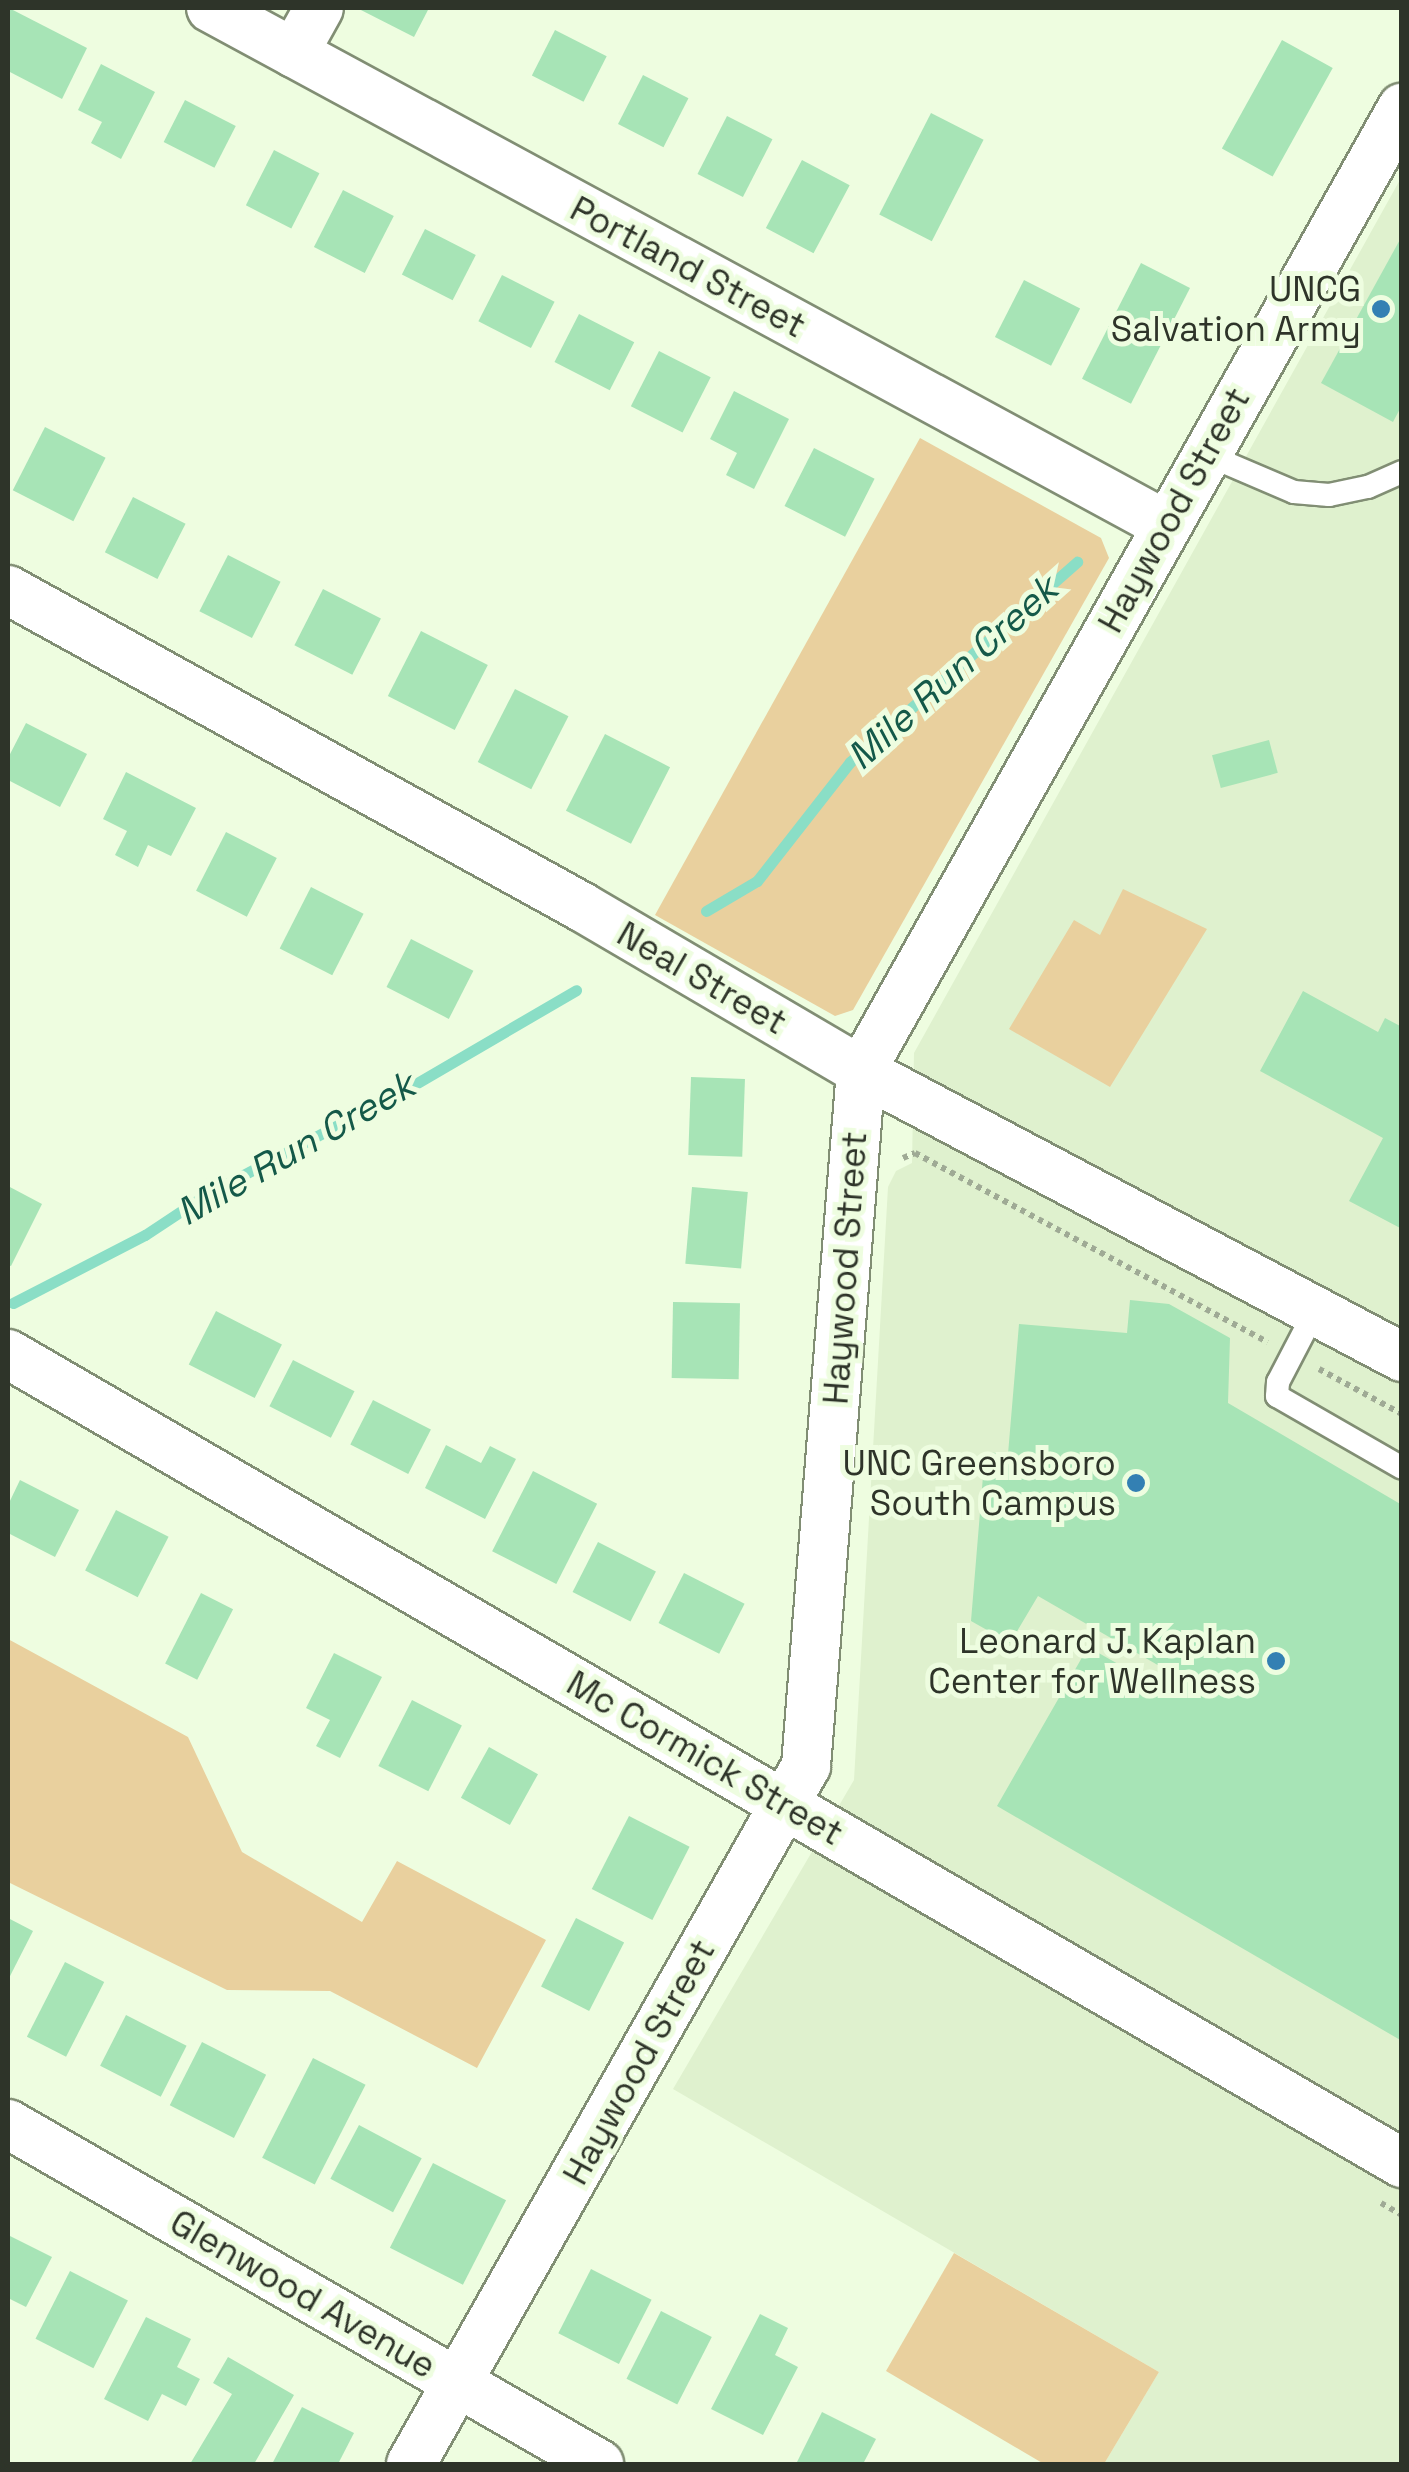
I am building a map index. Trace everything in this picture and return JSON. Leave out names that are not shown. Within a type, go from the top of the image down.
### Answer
[{"type":"street","name":"Portland Street","points":[[212,8],[1166,525]]},
{"type":"street","points":[[294,53],[319,8]]},
{"type":"street","name":"Haywood Street","points":[[411,2464],[806,1766],[860,1071],[1402,108]]},
{"type":"street","name":"Neal Street","points":[[8,590],[582,907],[860,1071],[1402,1356]]},
{"type":"street","name":"Mc Cormick Street","points":[[8,1354],[784,1804],[1391,2182]]},
{"type":"street","name":"Glenwood Avenue","points":[[8,2124],[599,2464]]},
{"type":"lane","points":[[1205,454],[1294,492],[1329,495],[1368,487],[1402,472]]},
{"type":"lane","points":[[1316,1311],[1278,1382],[1282,1402],[1402,1468]]},
{"type":"path","points":[[903,1158],[915,1153],[926,1158],[1402,1414]]},
{"type":"path","points":[[1391,2182],[1402,2215]]},
{"type":"shaded area","name":"UNC Greensboro South Campus","points":[[1401,178],[1401,2464],[1104,2464],[1159,2372],[673,2089],[854,1780],[888,1187],[896,1171],[912,1163],[914,1053]]},
{"type":"shaded area","points":[[920,438],[1101,538],[1109,558],[853,1010],[835,1016],[655,915]]},
{"type":"shaded area","points":[[1123,889],[1207,929],[1110,1087],[1009,1029],[1074,920],[1100,935]]},
{"type":"shaded area","points":[[8,1639],[188,1737],[242,1852],[362,1922],[397,1861],[546,1940],[477,2068],[330,1991],[227,1990],[8,1882]]},
{"type":"shaded area","points":[[954,2253],[1159,2372],[1104,2464],[1044,2464],[886,2371]]},
{"type":"building","points":[[9,8],[87,48],[62,99],[8,71]]},
{"type":"building","points":[[357,8],[429,8],[414,37]]},
{"type":"building","points":[[555,30],[607,56],[584,102],[532,75]]},
{"type":"building","points":[[1282,40],[1333,68],[1273,177],[1222,148]]},
{"type":"building","points":[[101,64],[155,92],[121,159],[91,143],[102,122],[78,110]]},
{"type":"building","points":[[643,75],[688,98],[663,147],[618,124]]},
{"type":"building","points":[[185,100],[236,126],[214,168],[164,142]]},
{"type":"building","points":[[931,113],[984,140],[932,241],[879,215]]},
{"type":"building","points":[[727,116],[772,139],[743,197],[697,174]]},
{"type":"building","points":[[274,150],[319,173],[291,228],[246,205]]},
{"type":"building","points":[[802,160],[850,185],[814,253],[766,228]]},
{"type":"building","points":[[343,190],[394,216],[365,273],[314,247]]},
{"type":"building","points":[[425,229],[476,255],[453,300],[402,274]]},
{"type":"building","name":"UNCG Salvation Army","points":[[1402,236],[1402,405],[1393,422],[1321,383]]},
{"type":"building","points":[[1141,263],[1190,288],[1131,404],[1082,379]]},
{"type":"building","points":[[502,275],[555,302],[531,348],[478,321]]},
{"type":"building","points":[[1024,280],[1080,309],[1051,366],[995,337]]},
{"type":"building","points":[[579,314],[634,342],[610,390],[554,362]]},
{"type":"building","points":[[659,351],[711,377],[683,433],[631,406]]},
{"type":"building","points":[[734,391],[789,419],[754,489],[726,475],[737,453],[710,439]]},
{"type":"building","points":[[45,427],[106,458],[73,521],[13,490]]},
{"type":"building","points":[[814,448],[875,479],[845,537],[784,506]]},
{"type":"building","points":[[133,497],[186,524],[157,579],[105,552]]},
{"type":"building","points":[[228,555],[281,582],[252,638],[199,611]]},
{"type":"building","points":[[323,589],[381,619],[352,675],[294,645]]},
{"type":"building","points":[[421,631],[488,665],[455,730],[388,696]]},
{"type":"building","points":[[515,689],[568,716],[531,789],[478,762]]},
{"type":"building","points":[[26,723],[87,754],[60,807],[8,780],[8,758]]},
{"type":"building","points":[[605,734],[670,767],[631,844],[566,811]]},
{"type":"building","points":[[1269,740],[1278,773],[1221,788],[1212,755]]},
{"type":"building","points":[[126,772],[196,808],[171,856],[148,845],[138,867],[115,855],[127,831],[103,819]]},
{"type":"building","points":[[226,832],[277,858],[247,917],[196,891]]},
{"type":"building","points":[[311,887],[364,914],[332,975],[280,948]]},
{"type":"building","points":[[411,939],[473,971],[449,1019],[386,987]]},
{"type":"building","points":[[1303,991],[1378,1032],[1385,1018],[1402,1027],[1402,1229],[1349,1201],[1383,1138],[1260,1071]]},
{"type":"building","points":[[691,1077],[745,1079],[742,1157],[688,1155]]},
{"type":"building","points":[[8,1186],[42,1204],[11,1266],[8,1265]]},
{"type":"building","points":[[692,1187],[748,1192],[741,1269],[685,1264]]},
{"type":"building","name":"Leonard J. Kaplan Center for Wellness","points":[[1130,1300],[1169,1304],[1230,1338],[1228,1403],[1402,1505],[1402,2041],[997,1806],[1088,1647],[1166,1691],[1175,1675],[1038,1596],[1010,1643],[971,1621],[985,1452],[1008,1454],[1019,1324],[1127,1333]]},
{"type":"building","points":[[673,1302],[740,1303],[739,1379],[672,1378]]},
{"type":"building","points":[[216,1311],[282,1345],[255,1398],[189,1364]]},
{"type":"building","points":[[293,1360],[354,1391],[331,1438],[269,1406]]},
{"type":"building","points":[[373,1400],[431,1430],[408,1474],[350,1445]]},
{"type":"building","points":[[446,1445],[481,1463],[490,1446],[516,1459],[485,1519],[425,1488]]},
{"type":"building","points":[[533,1471],[597,1504],[556,1584],[492,1551]]},
{"type":"building","points":[[20,1480],[79,1510],[55,1557],[8,1533],[8,1505]]},
{"type":"building","points":[[116,1510],[169,1537],[138,1597],[85,1571]]},
{"type":"building","points":[[598,1542],[656,1572],[630,1621],[573,1592]]},
{"type":"building","points":[[684,1573],[745,1604],[719,1654],[659,1623]]},
{"type":"building","points":[[201,1593],[233,1609],[197,1680],[165,1663]]},
{"type":"building","points":[[334,1653],[382,1677],[340,1758],[316,1746],[330,1720],[306,1708]]},
{"type":"building","points":[[412,1700],[462,1725],[428,1791],[378,1766]]},
{"type":"building","points":[[489,1747],[538,1774],[510,1825],[461,1798]]},
{"type":"building","points":[[629,1816],[690,1847],[652,1920],[592,1889]]},
{"type":"building","points":[[8,1918],[33,1931],[8,1980]]},
{"type":"building","points":[[576,1918],[624,1943],[589,2011],[541,1987]]},
{"type":"building","points":[[65,1962],[104,1982],[66,2057],[27,2037]]},
{"type":"building","points":[[126,2015],[187,2046],[161,2097],[100,2066]]},
{"type":"building","points":[[202,2042],[266,2075],[234,2138],[170,2105]]},
{"type":"building","points":[[313,2058],[366,2085],[315,2185],[262,2158]]},
{"type":"building","points":[[359,2125],[422,2158],[393,2212],[330,2179]]},
{"type":"building","points":[[433,2163],[506,2200],[463,2285],[390,2248]]},
{"type":"building","points":[[8,2235],[52,2257],[26,2307],[8,2298]]},
{"type":"building","points":[[591,2269],[652,2300],[619,2364],[558,2333]]},
{"type":"building","points":[[70,2271],[128,2301],[93,2368],[35,2339]]},
{"type":"building","points":[[661,2311],[712,2337],[677,2405],[626,2379]]},
{"type":"building","points":[[760,2314],[788,2328],[775,2355],[798,2367],[763,2435],[711,2409]]},
{"type":"building","points":[[146,2317],[191,2339],[177,2367],[200,2379],[186,2406],[162,2394],[148,2421],[104,2399]]},
{"type":"building","points":[[228,2357],[294,2395],[254,2464],[190,2464],[232,2394],[213,2383]]},
{"type":"building","points":[[302,2407],[354,2433],[338,2464],[272,2464]]},
{"type":"building","points":[[822,2412],[876,2439],[863,2464],[796,2464]]},
{"type":"waterway","name":"Mile Run Creek","points":[[706,911],[757,881],[850,762],[1077,562]]},
{"type":"waterway","name":"Mile Run Creek","points":[[13,1303],[145,1235],[207,1194],[412,1086],[576,990]]},
{"type":"place","name":"UNCG Salvation Army","points":[[1381,309]]},
{"type":"place","name":"UNC Greensboro South Campus","points":[[1136,1483]]},
{"type":"place","name":"Leonard J. Kaplan Center for Wellness","points":[[1276,1661]]}]
